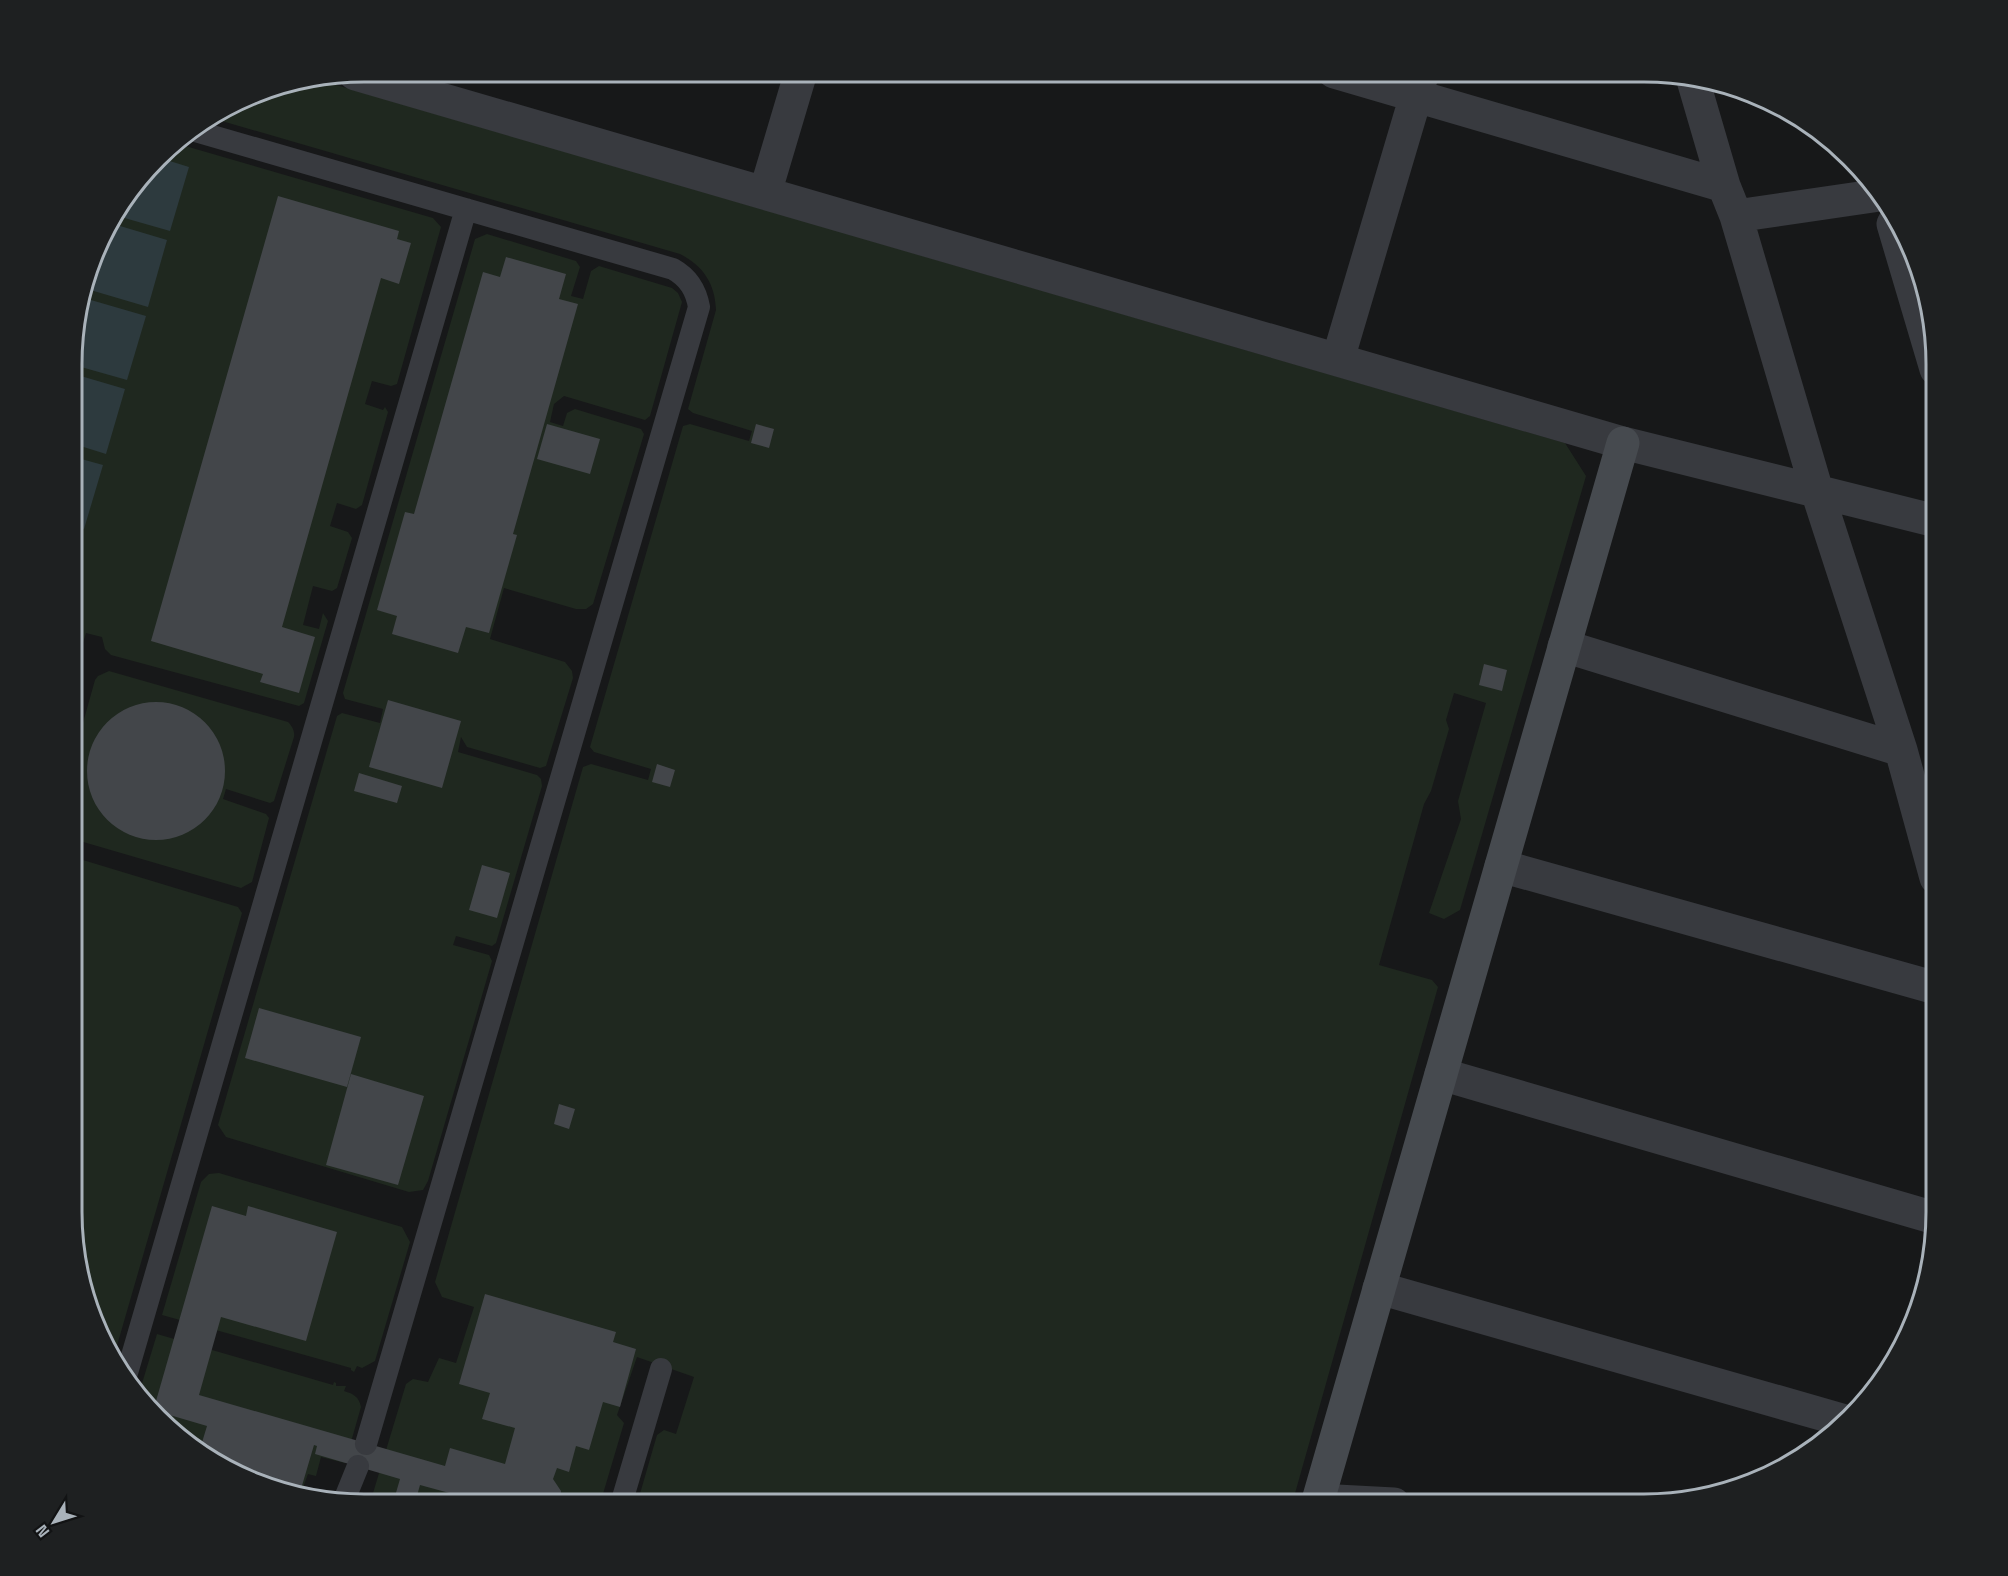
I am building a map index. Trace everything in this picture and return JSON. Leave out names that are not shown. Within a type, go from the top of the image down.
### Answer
[{"type":"street","points":[[386,83],[1338,358],[1623,443],[1926,518]]},
{"type":"street","points":[[765,193],[798,83]]},
{"type":"street","points":[[1338,358],[1419,85],[1724,186]]},
{"type":"street","points":[[1695,88],[1724,186],[1736,216],[1817,491],[1901,750],[1926,841]]},
{"type":"street","points":[[1736,216],[1870,197]]},
{"type":"street","points":[[1901,250],[1922,322]]},
{"type":"street","points":[[1320,1494],[1623,443]]},
{"type":"street","points":[[1564,645],[1901,750]]},
{"type":"street","points":[[1501,866],[1926,985]]},
{"type":"street","points":[[1441,1074],[1926,1215]]},
{"type":"street","points":[[1379,1288],[1835,1418]]},
{"type":"lane","points":[[203,133],[673,269],[682,274],[691,284],[697,296],[699,308],[366,1444]]},
{"type":"lane","points":[[129,1366],[465,209]]},
{"type":"lane","points":[[624,1494],[661,1369]]},
{"type":"lane","points":[[347,1493],[358,1466]]},
{"type":"shaded area","points":[[334,84],[1565,443],[1586,476],[1460,910],[1444,919],[1429,913],[1461,819],[1458,801],[1486,703],[1454,693],[1446,720],[1449,729],[1431,791],[1424,804],[1379,965],[1432,980],[1438,987],[1295,1494],[640,1494],[657,1435],[664,1430],[676,1434],[694,1377],[637,1357],[617,1415],[624,1423],[603,1494],[373,1494],[406,1384],[413,1379],[428,1382],[439,1358],[456,1363],[474,1307],[442,1297],[435,1282],[583,767],[591,764],[648,780],[651,769],[594,752],[590,747],[683,426],[690,424],[749,441],[752,431],[693,413],[688,409],[716,310],[713,292],[706,276],[695,264],[680,254],[222,121],[274,97]]},
{"type":"shaded area","points":[[187,146],[433,218],[441,227],[397,384],[391,386],[372,381],[365,404],[383,410],[385,407],[388,412],[362,505],[356,509],[337,503],[330,526],[348,532],[352,538],[337,588],[332,591],[313,586],[303,625],[319,629],[323,613],[328,621],[304,703],[299,706],[111,655],[105,649],[102,637],[86,633],[82,646],[82,365],[85,328],[92,292],[104,257],[120,224],[141,193],[165,165]]},
{"type":"shaded area","points":[[170,161],[189,167],[170,231],[124,218],[141,193]]},
{"type":"shaded area","points":[[119,226],[167,240],[148,307],[92,291],[104,257]]},
{"type":"shaded area","points":[[487,234],[576,261],[580,267],[571,296],[583,299],[591,271],[599,266],[672,288],[678,293],[682,302],[650,416],[645,420],[564,396],[554,404],[550,422],[563,426],[567,413],[575,409],[641,429],[644,434],[593,604],[586,609],[576,609],[504,588],[490,639],[565,662],[572,671],[573,678],[546,766],[540,768],[467,747],[461,737],[458,752],[537,775],[541,779],[542,786],[496,943],[492,946],[456,936],[453,945],[489,955],[492,961],[428,1181],[423,1190],[409,1192],[226,1137],[218,1125],[337,716],[342,713],[380,723],[383,709],[345,699],[343,693],[475,239]]},
{"type":"shaded area","points":[[90,300],[146,316],[127,380],[82,367]]},
{"type":"shaded area","points":[[82,376],[125,389],[106,454],[82,446]]},
{"type":"shaded area","points":[[82,459],[103,465],[84,529],[82,528]]},
{"type":"shaded area","points":[[109,671],[288,722],[291,725],[294,737],[274,801],[270,803],[226,789],[223,799],[266,814],[269,818],[252,882],[241,888],[82,842],[82,726],[98,676]]},
{"type":"shaded area","points":[[82,860],[238,907],[242,913],[117,1346],[97,1302],[88,1266],[83,1230]]},
{"type":"shaded area","points":[[219,1173],[402,1227],[410,1242],[375,1361],[362,1368],[357,1366],[354,1372],[351,1368],[162,1315],[201,1182],[209,1174]]},
{"type":"shaded area","points":[[157,1334],[333,1385],[334,1382],[336,1386],[346,1386],[344,1391],[356,1396],[361,1407],[345,1463],[321,1457],[316,1476],[308,1474],[303,1487],[257,1472],[208,1446],[165,1411],[142,1384]]},
{"type":"building","points":[[278,196],[399,231],[397,239],[411,243],[399,284],[381,278],[282,627],[315,637],[299,693],[260,682],[263,674],[151,641]]},
{"type":"building","points":[[506,257],[566,274],[559,299],[578,304],[513,534],[517,535],[489,633],[466,627],[458,653],[392,634],[397,616],[377,610],[405,512],[414,514],[483,272],[500,277]]},
{"type":"building","points":[[547,424],[600,439],[590,474],[537,459]]},
{"type":"building","points":[[756,424],[774,429],[769,448],[751,443]]},
{"type":"building","points":[[1484,664],[1507,670],[1502,691],[1479,685]]},
{"type":"building","points":[[388,700],[461,721],[442,788],[369,767]]},
{"type":"building","points":[[156,702],[182,707],[205,722],[220,745],[225,771],[220,797],[205,820],[182,835],[156,840],[130,835],[107,820],[92,797],[87,771],[92,745],[107,722],[130,707]]},
{"type":"building","points":[[657,764],[675,770],[670,787],[652,782]]},
{"type":"building","points":[[359,773],[402,786],[397,803],[354,791]]},
{"type":"building","points":[[482,865],[510,873],[497,918],[469,910]]},
{"type":"building","points":[[259,1008],[361,1037],[347,1087],[245,1058]]},
{"type":"building","points":[[351,1074],[424,1096],[398,1185],[326,1165]]},
{"type":"building","points":[[559,1104],[575,1109],[569,1129],[554,1124]]},
{"type":"building","points":[[212,1206],[246,1216],[248,1206],[337,1232],[306,1341],[221,1317],[199,1395],[445,1466],[450,1448],[505,1464],[515,1428],[482,1419],[490,1393],[459,1384],[485,1294],[616,1332],[613,1342],[636,1349],[620,1407],[603,1402],[589,1450],[576,1446],[569,1472],[557,1468],[553,1479],[561,1494],[453,1494],[420,1485],[418,1494],[396,1494],[400,1479],[315,1454],[317,1446],[314,1445],[302,1486],[292,1484],[257,1472],[224,1456],[202,1442],[207,1426],[170,1415],[156,1401]]}]
